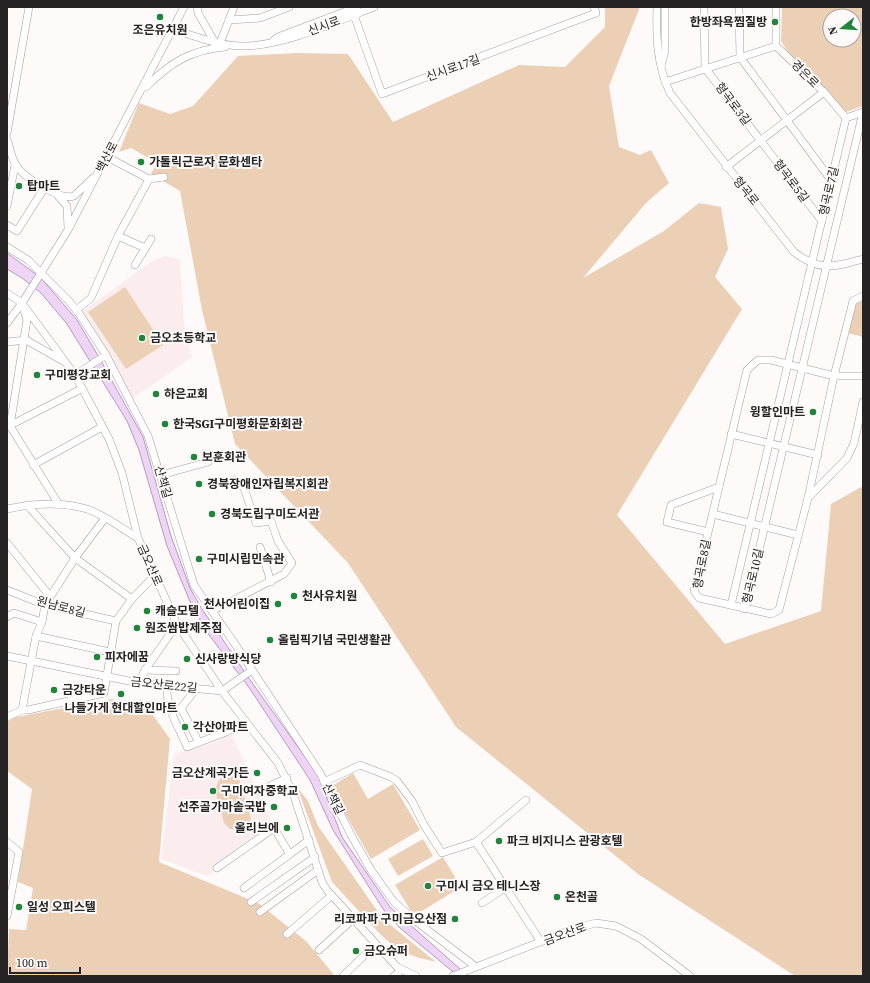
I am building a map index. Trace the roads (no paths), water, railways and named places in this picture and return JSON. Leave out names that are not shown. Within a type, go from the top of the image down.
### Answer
[{"type":"street","points":[[7,133],[29,7]]},
{"type":"street","name":"백산로","points":[[7,323],[22,303],[68,230],[184,7]]},
{"type":"street","points":[[197,7],[198,13],[217,42],[230,20],[234,7]]},
{"type":"street","points":[[230,20],[260,18],[288,7]]},
{"type":"street","name":"신시로","points":[[172,30],[217,42],[240,46],[280,41],[354,9],[374,7]]},
{"type":"street","name":"신시로17길","points":[[354,9],[382,94],[596,13],[594,7]]},
{"type":"street","name":"형곡로","points":[[657,7],[657,50],[665,82],[675,102],[794,252],[812,264],[826,267],[862,261]]},
{"type":"street","name":"형곡로","points":[[661,66],[665,51],[665,7]]},
{"type":"street","points":[[704,7],[705,68]]},
{"type":"street","points":[[739,7],[740,57],[831,180]]},
{"type":"street","points":[[776,7],[776,46]]},
{"type":"street","points":[[140,93],[158,75],[185,56],[205,48],[240,46]]},
{"type":"street","name":"형곡로3길","points":[[665,82],[776,46]]},
{"type":"street","name":"경은로","points":[[776,46],[824,92],[846,118]]},
{"type":"street","name":"형곡로3길","points":[[705,68],[761,141]]},
{"type":"street","points":[[726,167],[824,92]]},
{"type":"street","points":[[846,118],[863,112]]},
{"type":"street","name":"형곡로10길","points":[[863,112],[745,609],[771,614],[779,610],[808,498],[834,376],[853,301],[863,296]]},
{"type":"street","name":"형곡로7길","points":[[812,264],[846,118]]},
{"type":"street","points":[[7,139],[15,165],[24,175],[61,195],[71,197],[77,194],[99,172]]},
{"type":"street","name":"형곡로5길","points":[[761,141],[822,221]]},
{"type":"street","points":[[107,157],[149,179],[164,177]]},
{"type":"street","points":[[7,206],[15,165]]},
{"type":"street","points":[[76,310],[91,298],[118,236],[149,179]]},
{"type":"street","points":[[7,225],[17,231],[45,187]]},
{"type":"street","points":[[45,187],[65,203],[67,210],[68,230]]},
{"type":"street","points":[[118,236],[145,248]]},
{"type":"street","points":[[135,265],[151,239]]},
{"type":"street","name":"산책길","points":[[7,247],[28,260],[76,310],[106,355],[148,436],[194,585],[252,670],[324,782],[364,858],[394,902],[417,922],[476,967]]},
{"type":"street","points":[[745,609],[731,605],[812,264]]},
{"type":"street","name":"금오산로","points":[[7,292],[22,303],[75,375],[118,458],[138,538],[177,624],[222,691],[278,763],[287,778],[315,857],[322,882],[331,896],[385,956],[397,967],[415,976]]},
{"type":"street","points":[[22,303],[27,320],[8,427],[58,503]]},
{"type":"street","points":[[7,342],[24,340],[67,363]]},
{"type":"street","points":[[75,375],[106,355]]},
{"type":"street","name":"형곡로8길","points":[[731,605],[699,598],[694,592],[747,370],[758,360],[771,360],[802,368]]},
{"type":"street","points":[[802,368],[834,376],[863,376]]},
{"type":"street","points":[[8,427],[82,389]]},
{"type":"street","points":[[808,498],[848,458],[854,443],[863,402]]},
{"type":"street","points":[[34,465],[102,427]]},
{"type":"street","points":[[731,434],[818,455]]},
{"type":"street","points":[[161,475],[208,462]]},
{"type":"street","points":[[212,611],[271,582],[284,574],[292,563],[278,541],[271,521],[256,523],[244,488],[235,480]]},
{"type":"street","name":"형곡로8길","points":[[708,532],[667,522],[671,506],[719,487]]},
{"type":"street","points":[[7,509],[27,505],[58,503],[88,509],[138,538]]},
{"type":"street","points":[[27,505],[74,558],[132,599]]},
{"type":"street","points":[[713,514],[798,535]]},
{"type":"street","points":[[22,710],[36,636],[42,622],[45,604],[74,558],[105,518]]},
{"type":"street","points":[[7,543],[49,596]]},
{"type":"street","points":[[260,547],[271,582]]},
{"type":"street","points":[[7,717],[22,710],[28,710],[104,693],[116,621],[132,599],[155,575]]},
{"type":"street","name":"원남로8길","points":[[7,590],[45,604],[116,621]]},
{"type":"street","points":[[7,617],[14,613],[42,622]]},
{"type":"street","points":[[139,684],[145,670],[177,624]]},
{"type":"street","points":[[36,636],[110,652]]},
{"type":"street","name":"금오산로22길","points":[[7,656],[139,684],[222,691]]},
{"type":"street","points":[[145,670],[176,670]]},
{"type":"street","points":[[222,691],[252,670]]},
{"type":"street","points":[[167,686],[167,696],[171,709],[187,747],[198,741],[226,732],[246,722]]},
{"type":"street","points":[[196,689],[182,708],[198,741]]},
{"type":"street","points":[[324,782],[360,765],[391,777],[397,782],[412,801],[424,825],[442,853],[476,842],[526,800]]},
{"type":"street","points":[[259,791],[287,778]]},
{"type":"street","points":[[217,868],[274,828],[289,853]]},
{"type":"street","points":[[244,888],[289,853],[309,840]]},
{"type":"street","points":[[7,842],[19,852],[8,903],[7,916]]},
{"type":"street","points":[[476,842],[541,942]]},
{"type":"street","points":[[251,902],[315,857]]},
{"type":"street","points":[[260,912],[318,870]]},
{"type":"street","points":[[482,903],[505,888]]},
{"type":"street","points":[[288,934],[331,896]]},
{"type":"street","points":[[319,950],[352,920]]},
{"type":"street","name":"금오산로","points":[[454,976],[541,942],[596,923],[611,924],[641,939],[690,976]]},
{"type":"street","points":[[343,976],[375,945]]},
{"type":"street","points":[[385,956],[398,975]]},
{"type":"place","name":"조은유치원","points":[[160,17]]},
{"type":"place","name":"한방좌욕찜질방","points":[[775,22]]},
{"type":"place","name":"가톨릭근로자 문화센타","points":[[141,162]]},
{"type":"place","name":"탑마트","points":[[19,186]]},
{"type":"place","name":"금오초등학교","points":[[142,338]]},
{"type":"place","name":"구미평강교회","points":[[37,375]]},
{"type":"place","name":"하은교회","points":[[156,394]]},
{"type":"place","name":"윙할인마트","points":[[813,412]]},
{"type":"place","name":"한국SGI구미평화문화회관","points":[[165,424]]},
{"type":"place","name":"보훈회관","points":[[194,457]]},
{"type":"place","name":"경북장애인자립복지회관","points":[[199,484]]},
{"type":"place","name":"경북도립구미도서관","points":[[212,514]]},
{"type":"place","name":"구미시립민속관","points":[[199,559]]},
{"type":"place","name":"천사유치원","points":[[294,596]]},
{"type":"place","name":"천사어린이집","points":[[278,604]]},
{"type":"place","name":"캐슬모텔","points":[[147,611]]},
{"type":"place","name":"원조쌈밥제주점","points":[[137,628]]},
{"type":"place","name":"올림픽기념 국민생활관","points":[[270,640]]},
{"type":"place","name":"피자에꿈","points":[[97,657]]},
{"type":"place","name":"신사랑방식당","points":[[187,659]]},
{"type":"place","name":"금강타운","points":[[54,690]]},
{"type":"place","name":"나들가게 현대할인마트","points":[[121,694]]},
{"type":"place","name":"각산아파트","points":[[185,727]]},
{"type":"place","name":"금오산계곡가든","points":[[257,773]]},
{"type":"place","name":"구미여자중학교","points":[[213,791]]},
{"type":"place","name":"선주골가마솥국밥","points":[[274,807]]},
{"type":"place","name":"올리브에","points":[[287,828]]},
{"type":"place","name":"파크 비지니스 관광호텔","points":[[499,841]]},
{"type":"place","name":"구미시 금오 테니스장","points":[[428,886]]},
{"type":"place","name":"온천골","points":[[557,897]]},
{"type":"place","name":"일성 오피스텔","points":[[19,907]]},
{"type":"place","name":"리코파파 구미금오산점","points":[[455,919]]},
{"type":"place","name":"금오슈퍼","points":[[356,951]]}]
